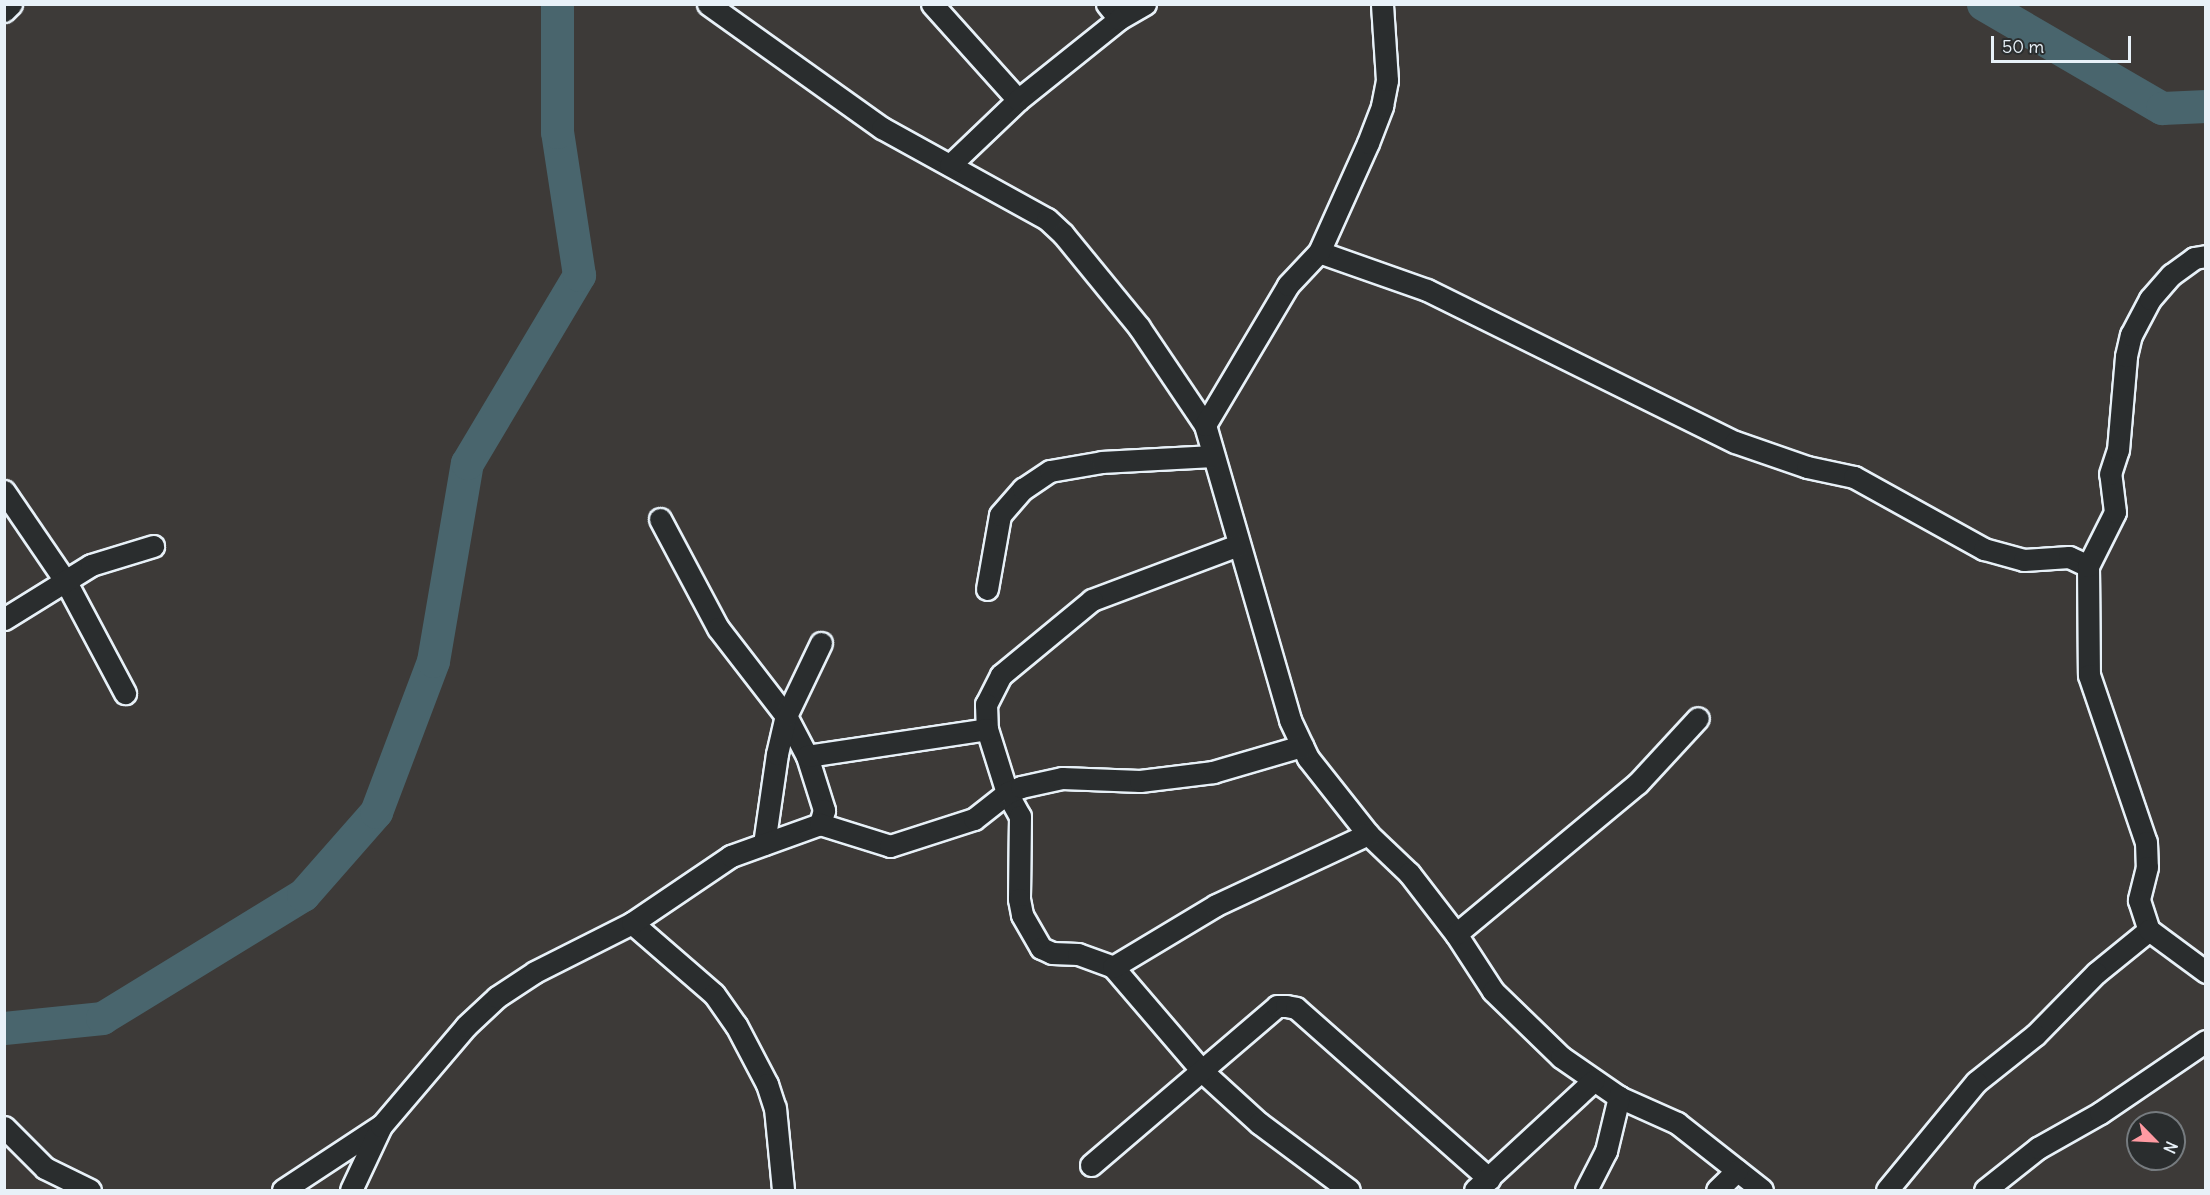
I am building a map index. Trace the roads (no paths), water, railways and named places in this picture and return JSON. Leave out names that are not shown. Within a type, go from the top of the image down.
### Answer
[{"type":"street","points":[[4,11],[11,4]]},
{"type":"street","points":[[708,4],[882,128],[1047,219],[1063,234],[1139,327],[1205,425],[1212,456],[1290,720],[1302,746],[1368,834],[1409,873],[1456,934],[1493,991],[1561,1058],[1619,1097],[1677,1123],[1762,1191]]},
{"type":"street","points":[[932,4],[1018,100]]},
{"type":"street","points":[[950,165],[1113,12],[1144,4]]},
{"type":"street","points":[[1205,425],[1288,285],[1319,252],[1382,106],[1388,59],[1382,4]]},
{"type":"street","points":[[1319,252],[1427,290],[1735,441],[1807,467],[1854,477],[1984,549],[2024,560],[2069,557],[2088,566]]},
{"type":"street","points":[[2205,256],[2194,258],[2171,275],[2150,299],[2131,335],[2126,356],[2118,450],[2110,474],[2115,512],[2088,566],[2089,675],[2146,842],[2146,867],[2139,900],[2149,930],[2205,972]]},
{"type":"street","points":[[987,588],[1000,515],[1023,489],[1050,471],[1102,462],[1212,456]]},
{"type":"street","points":[[4,491],[66,582],[125,693]]},
{"type":"street","points":[[660,519],[718,628],[786,717],[807,756],[824,810],[820,824]]},
{"type":"street","points":[[1238,545],[1092,600],[1001,675],[986,704],[987,729],[1007,793],[1020,816],[1019,899],[1033,938],[1047,952],[1078,954],[1113,967],[1203,1072],[1259,1123],[1349,1191]]},
{"type":"street","points":[[4,619],[91,565],[153,546]]},
{"type":"street","points":[[764,844],[777,754],[786,717],[821,643]]},
{"type":"street","points":[[1456,934],[1638,783],[1698,718]]},
{"type":"street","points":[[807,756],[987,729]]},
{"type":"street","points":[[351,1191],[381,1126],[466,1026],[497,997],[535,972],[632,923],[731,856],[820,824],[890,846],[974,819],[1007,793],[1062,778],[1140,781],[1213,772],[1302,746]]},
{"type":"street","points":[[1113,967],[1216,905],[1368,834]]},
{"type":"street","points":[[632,923],[714,994],[736,1025],[767,1084],[775,1108],[783,1191]]},
{"type":"street","points":[[1887,1191],[1976,1082],[2035,1035],[2096,974],[2149,930]]},
{"type":"street","points":[[1091,1165],[1203,1072],[1277,1006],[1296,1008],[1482,1185],[1593,1081]]},
{"type":"street","points":[[1985,1191],[2038,1148],[2100,1113],[2205,1041]]},
{"type":"street","points":[[1586,1191],[1606,1151],[1619,1097]]},
{"type":"street","points":[[283,1191],[381,1126]]},
{"type":"street","points":[[4,1127],[45,1168],[90,1191]]},
{"type":"street","points":[[1717,1191],[1737,1171]]},
{"type":"waterway","points":[[4,1028],[102,1018],[303,895],[376,812],[433,661],[467,463],[579,275],[557,132],[557,4]]},
{"type":"waterway","points":[[1983,4],[2162,108],[2206,106]]}]
